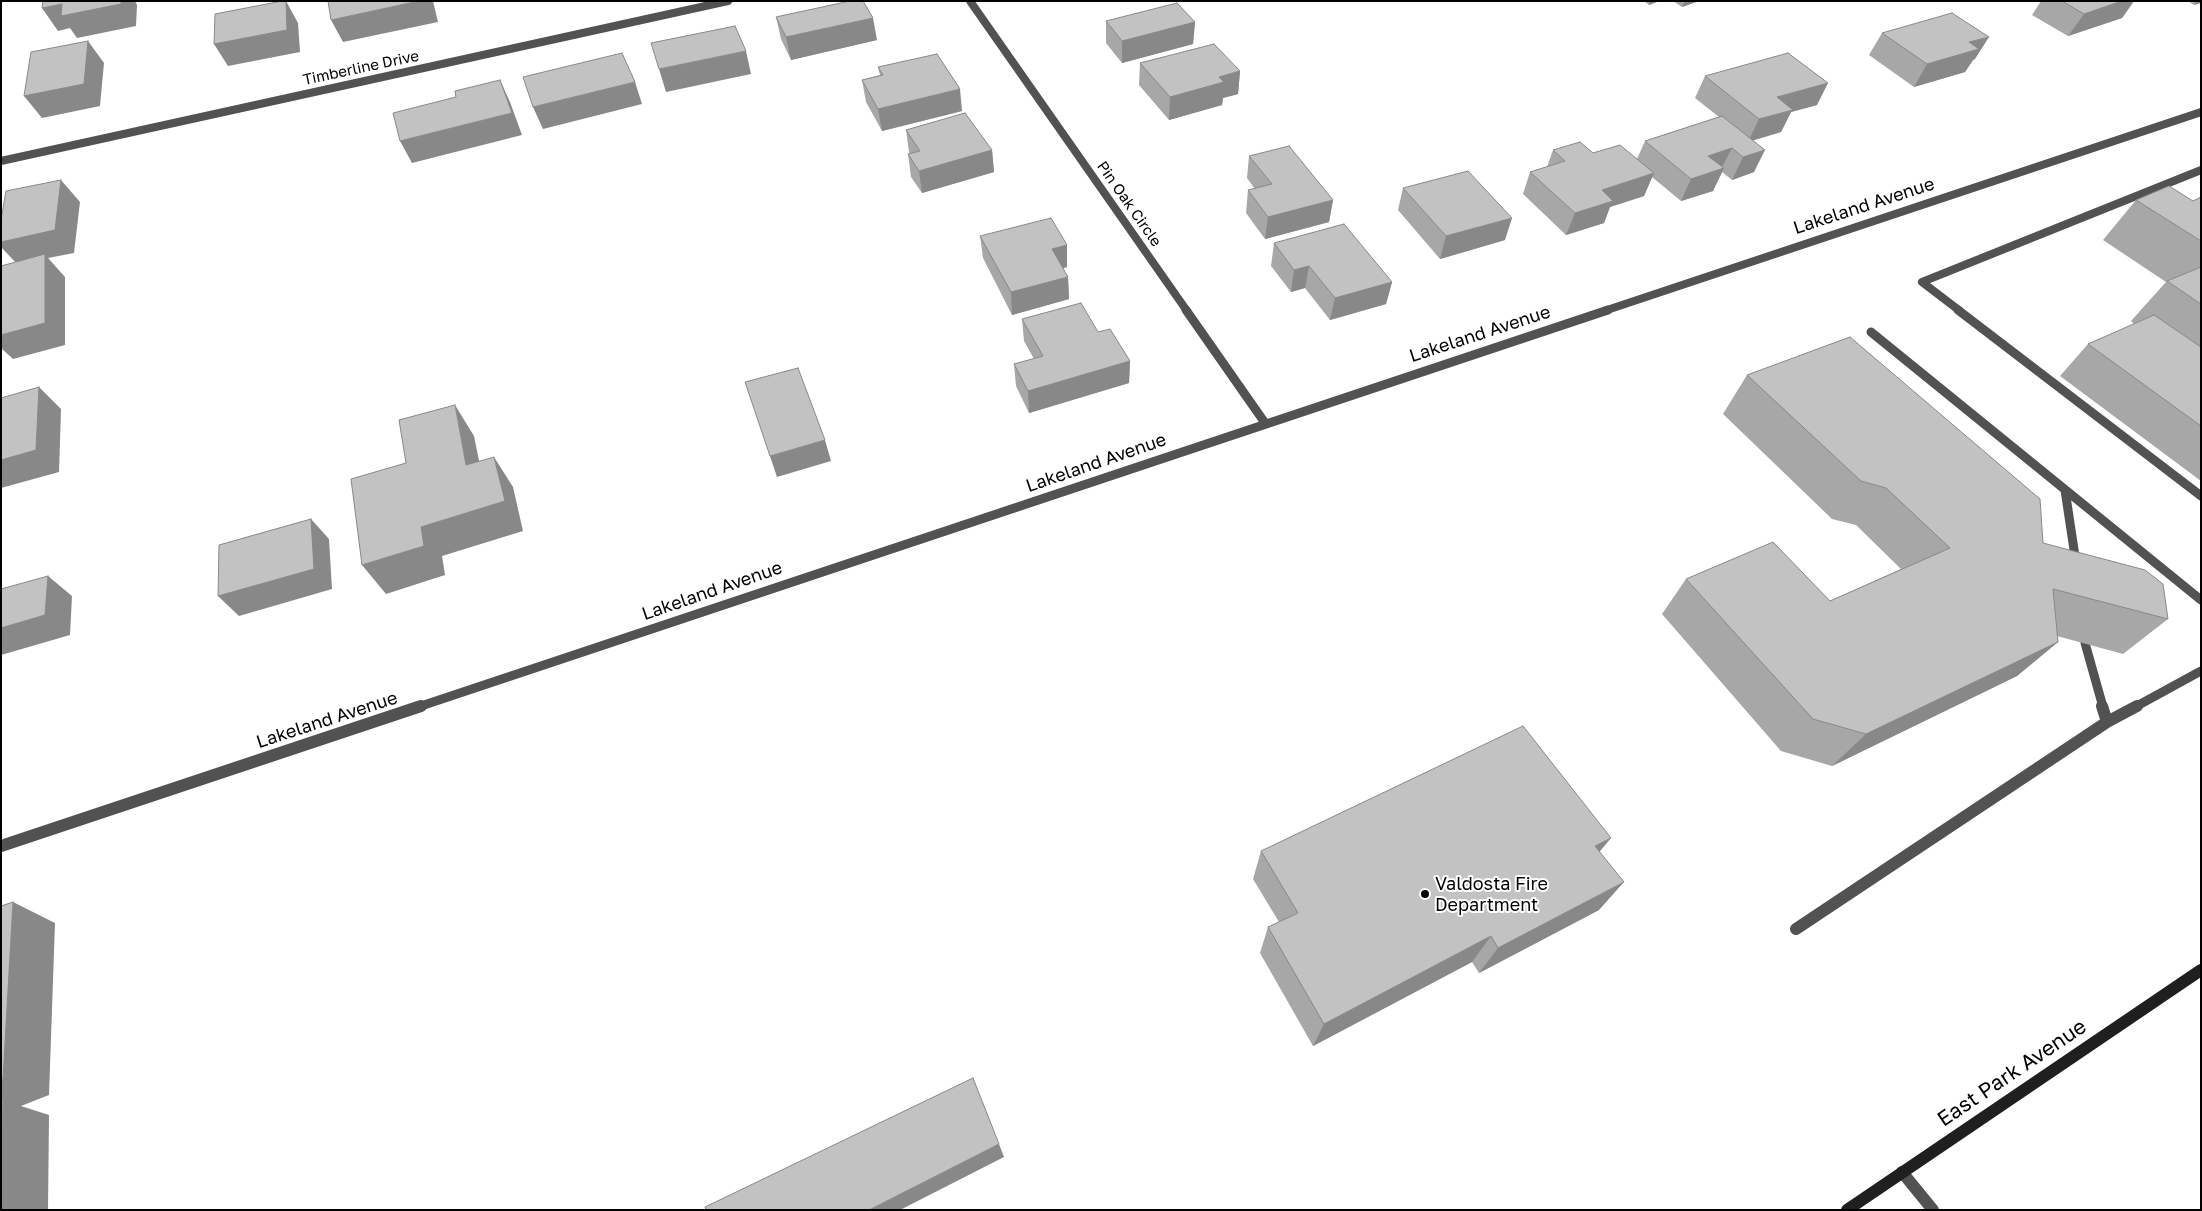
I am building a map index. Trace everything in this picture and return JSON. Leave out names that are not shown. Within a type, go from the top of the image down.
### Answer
[{"type":"main road","name":"East Park Avenue","points":[[1847,1210],[2201,970]]},
{"type":"street","name":"Timberline Drive","points":[[1,161],[728,1]]},
{"type":"street","name":"Pin Oak Circle","points":[[970,1],[1265,423]]},
{"type":"street","name":"Lakeland Avenue","points":[[1,846],[2201,112]]},
{"type":"street","points":[[2201,170],[1922,282],[2201,496]]},
{"type":"street","points":[[1871,332],[2201,600]]},
{"type":"street","points":[[2065,490],[2077,572]]},
{"type":"street","points":[[2085,643],[2107,722]]},
{"type":"street","points":[[1796,929],[2107,722],[2201,671]]},
{"type":"street","points":[[1902,1172],[1933,1210]]},
{"type":"building","points":[[43,1],[121,1],[121,4],[61,16],[62,4],[42,8]]},
{"type":"building","points":[[286,1],[287,30],[214,44],[215,14]]},
{"type":"building","points":[[328,1],[419,1],[331,20]]},
{"type":"building","points":[[850,1],[863,1],[873,18],[786,37],[776,17]]},
{"type":"building","points":[[2062,1],[2122,1],[2084,14]]},
{"type":"building","points":[[1177,3],[1195,22],[1122,41],[1106,21]]},
{"type":"building","points":[[1952,13],[1989,37],[1969,42],[1979,49],[1927,64],[1882,33]]},
{"type":"building","points":[[735,26],[746,51],[659,69],[651,43]]},
{"type":"building","points":[[88,41],[84,84],[24,96],[31,52]]},
{"type":"building","points":[[1214,44],[1240,71],[1219,77],[1224,82],[1170,97],[1140,63]]},
{"type":"building","points":[[622,53],[635,82],[533,107],[523,77]]},
{"type":"building","points":[[1788,53],[1828,83],[1777,97],[1793,110],[1759,119],[1705,76]]},
{"type":"building","points":[[937,54],[960,89],[878,109],[862,80],[883,75],[878,67]]},
{"type":"building","points":[[500,80],[512,113],[400,141],[393,113],[456,97],[455,91]]},
{"type":"building","points":[[965,113],[992,150],[919,171],[908,154],[920,151],[906,130]]},
{"type":"building","points":[[1722,116],[1765,150],[1743,157],[1732,148],[1708,156],[1724,168],[1691,179],[1645,141]]},
{"type":"building","points":[[1580,142],[1593,153],[1620,145],[1654,173],[1602,190],[1613,201],[1575,213],[1530,172],[1565,161],[1553,150]]},
{"type":"building","points":[[1289,146],[1333,200],[1268,217],[1248,190],[1272,184],[1249,156]]},
{"type":"building","points":[[1468,171],[1512,218],[1446,236],[1403,188]]},
{"type":"building","points":[[61,180],[55,230],[1,242],[1,220],[6,191]]},
{"type":"building","points":[[2169,186],[2193,201],[2201,197],[2201,241],[2136,200]]},
{"type":"building","points":[[1051,218],[1067,245],[1052,249],[1068,277],[1011,292],[980,236]]},
{"type":"building","points":[[1344,224],[1392,282],[1335,298],[1309,266],[1294,270],[1274,243]]},
{"type":"building","points":[[45,254],[45,323],[1,335],[1,266]]},
{"type":"building","points":[[2201,267],[2201,304],[2167,281]]},
{"type":"building","points":[[1081,303],[1098,332],[1110,329],[1130,361],[1028,391],[1014,364],[1043,356],[1022,319]]},
{"type":"building","points":[[2154,315],[2201,347],[2201,426],[2088,344]]},
{"type":"building","points":[[1850,337],[2040,499],[2043,543],[2145,570],[2163,584],[2168,619],[2053,589],[2058,642],[1866,734],[1813,719],[1686,579],[1773,542],[1830,601],[1950,548],[1886,488],[1861,481],[1747,375]]},
{"type":"building","points":[[798,368],[825,440],[770,456],[745,382]]},
{"type":"building","points":[[39,387],[36,450],[1,460],[1,398]]},
{"type":"building","points":[[455,405],[466,465],[494,457],[505,501],[421,527],[424,546],[362,565],[351,479],[406,463],[399,420]]},
{"type":"building","points":[[311,519],[314,569],[218,596],[219,545]]},
{"type":"building","points":[[48,576],[45,615],[1,628],[1,589]]},
{"type":"building","name":"Valdosta Fire Department","points":[[1523,726],[1611,838],[1595,846],[1624,882],[1498,948],[1491,936],[1324,1024],[1268,927],[1298,913],[1261,851]]},
{"type":"building","points":[[13,902],[3,1079],[1,1080],[1,906]]},
{"type":"building","points":[[973,1078],[999,1144],[869,1210],[706,1210],[705,1207]]},
{"type":"building","points":[[3,1100],[1,1157],[1,1101]]},
{"type":"place","name":"Valdosta Fire Department","points":[[1425,894]]}]
